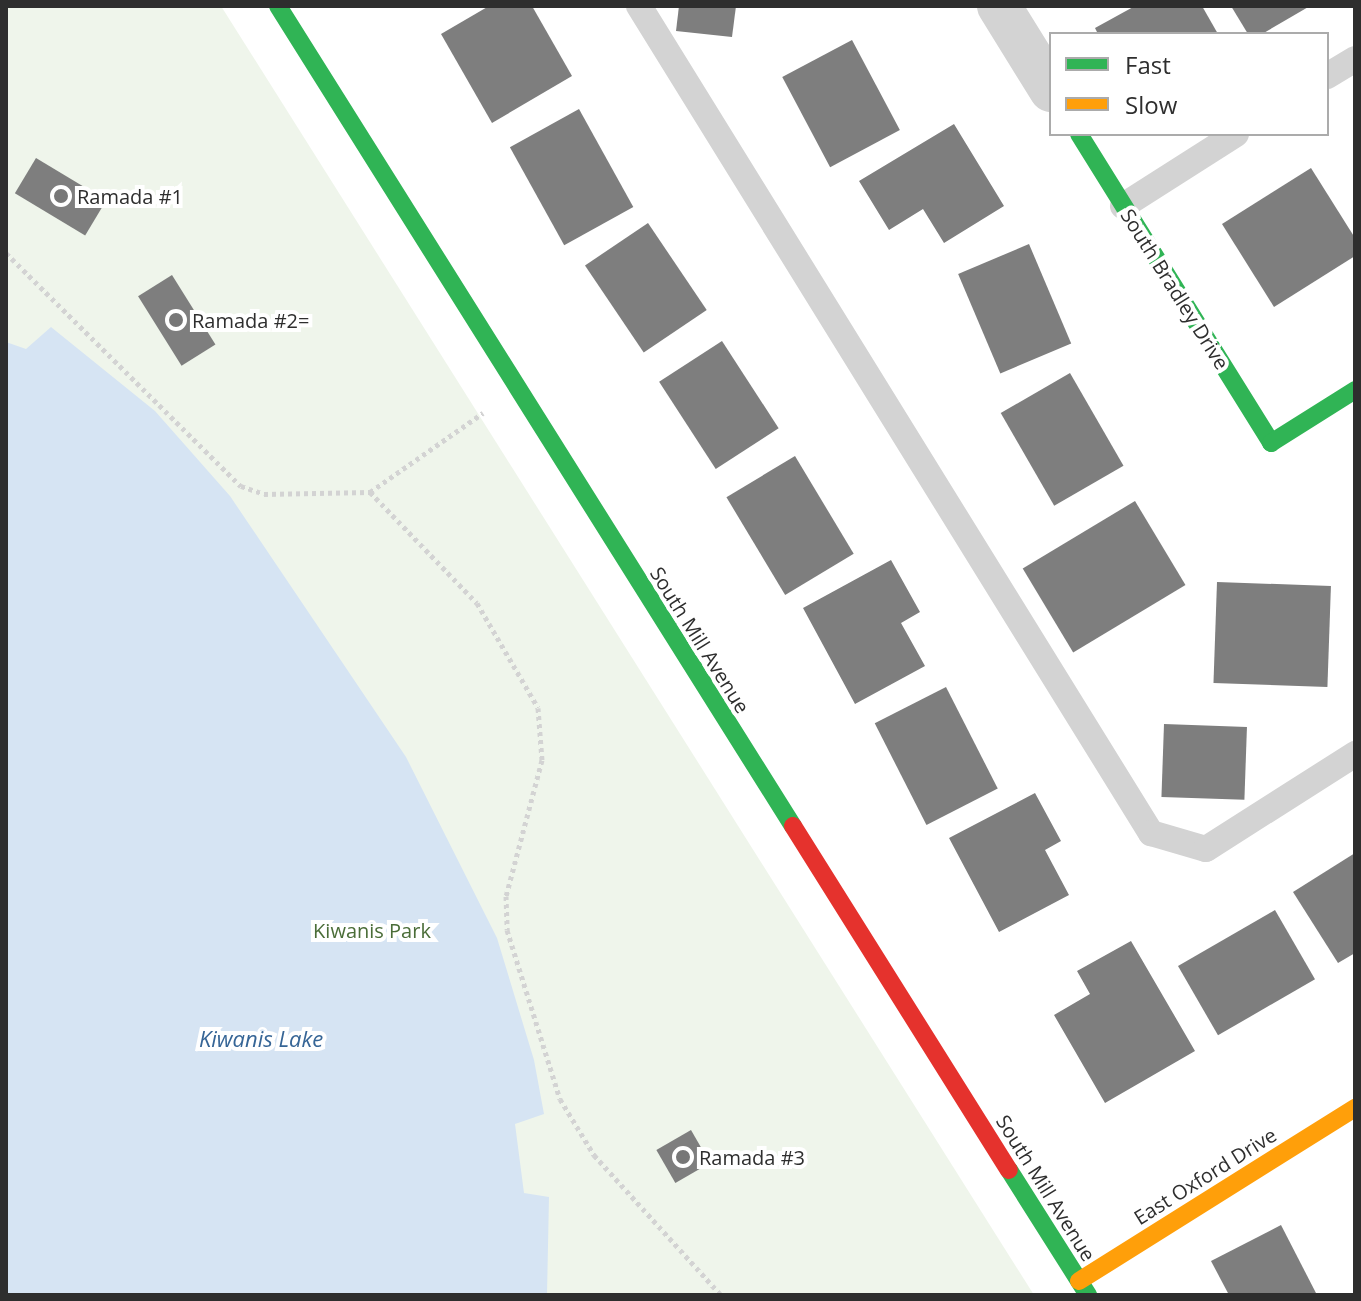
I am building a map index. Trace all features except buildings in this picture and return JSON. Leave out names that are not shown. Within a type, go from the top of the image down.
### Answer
[{"type":"street","name":"South Mill Avenue","points":[[278,6],[1083,1288]]},
{"type":"street","points":[[999,6],[1049,87]]},
{"type":"street","name":"South Bradley Drive","points":[[1080,136],[1271,443],[1355,390]]},
{"type":"street","name":"East Oxford Drive","points":[[1083,1288],[1348,1112]]},
{"type":"lane","points":[[639,6],[1151,833],[1206,849],[1355,754]]},
{"type":"lane","points":[[1329,75],[1355,59]]},
{"type":"lane","points":[[1123,206],[1233,136]]},
{"type":"lane","points":[[1348,1112],[1355,1140]]},
{"type":"path","points":[[6,253],[241,486],[264,494],[370,492],[516,388]]},
{"type":"path","points":[[370,492],[477,603],[538,708],[542,760],[506,896],[507,930],[560,1099],[594,1155],[721,1295]]},
{"type":"green space","name":"Kiwanis Park","points":[[6,6],[221,6],[1034,1295],[6,1295]]},
{"type":"water","name":"Kiwanis Lake","points":[[51,327],[155,411],[230,496],[406,757],[497,938],[534,1060],[544,1114],[515,1124],[524,1193],[549,1197],[547,1295],[6,1295],[6,342],[26,349]]},
{"type":"traffic: fast","points":[[278,6],[793,826]]},
{"type":"traffic: fast","points":[[1080,136],[1271,443],[1355,390]]},
{"type":"traffic: fast","points":[[1009,1170],[1088,1295]]},
{"type":"traffic: slow","points":[[1079,1281],[1355,1108]]},
{"type":"traffic: jam","points":[[793,826],[1009,1170]]},
{"type":"place","name":"Ramada #1","points":[[61,196]]},
{"type":"place","name":"Ramada #2=","points":[[176,320]]},
{"type":"place","name":"Ramada #3","points":[[683,1157]]}]
